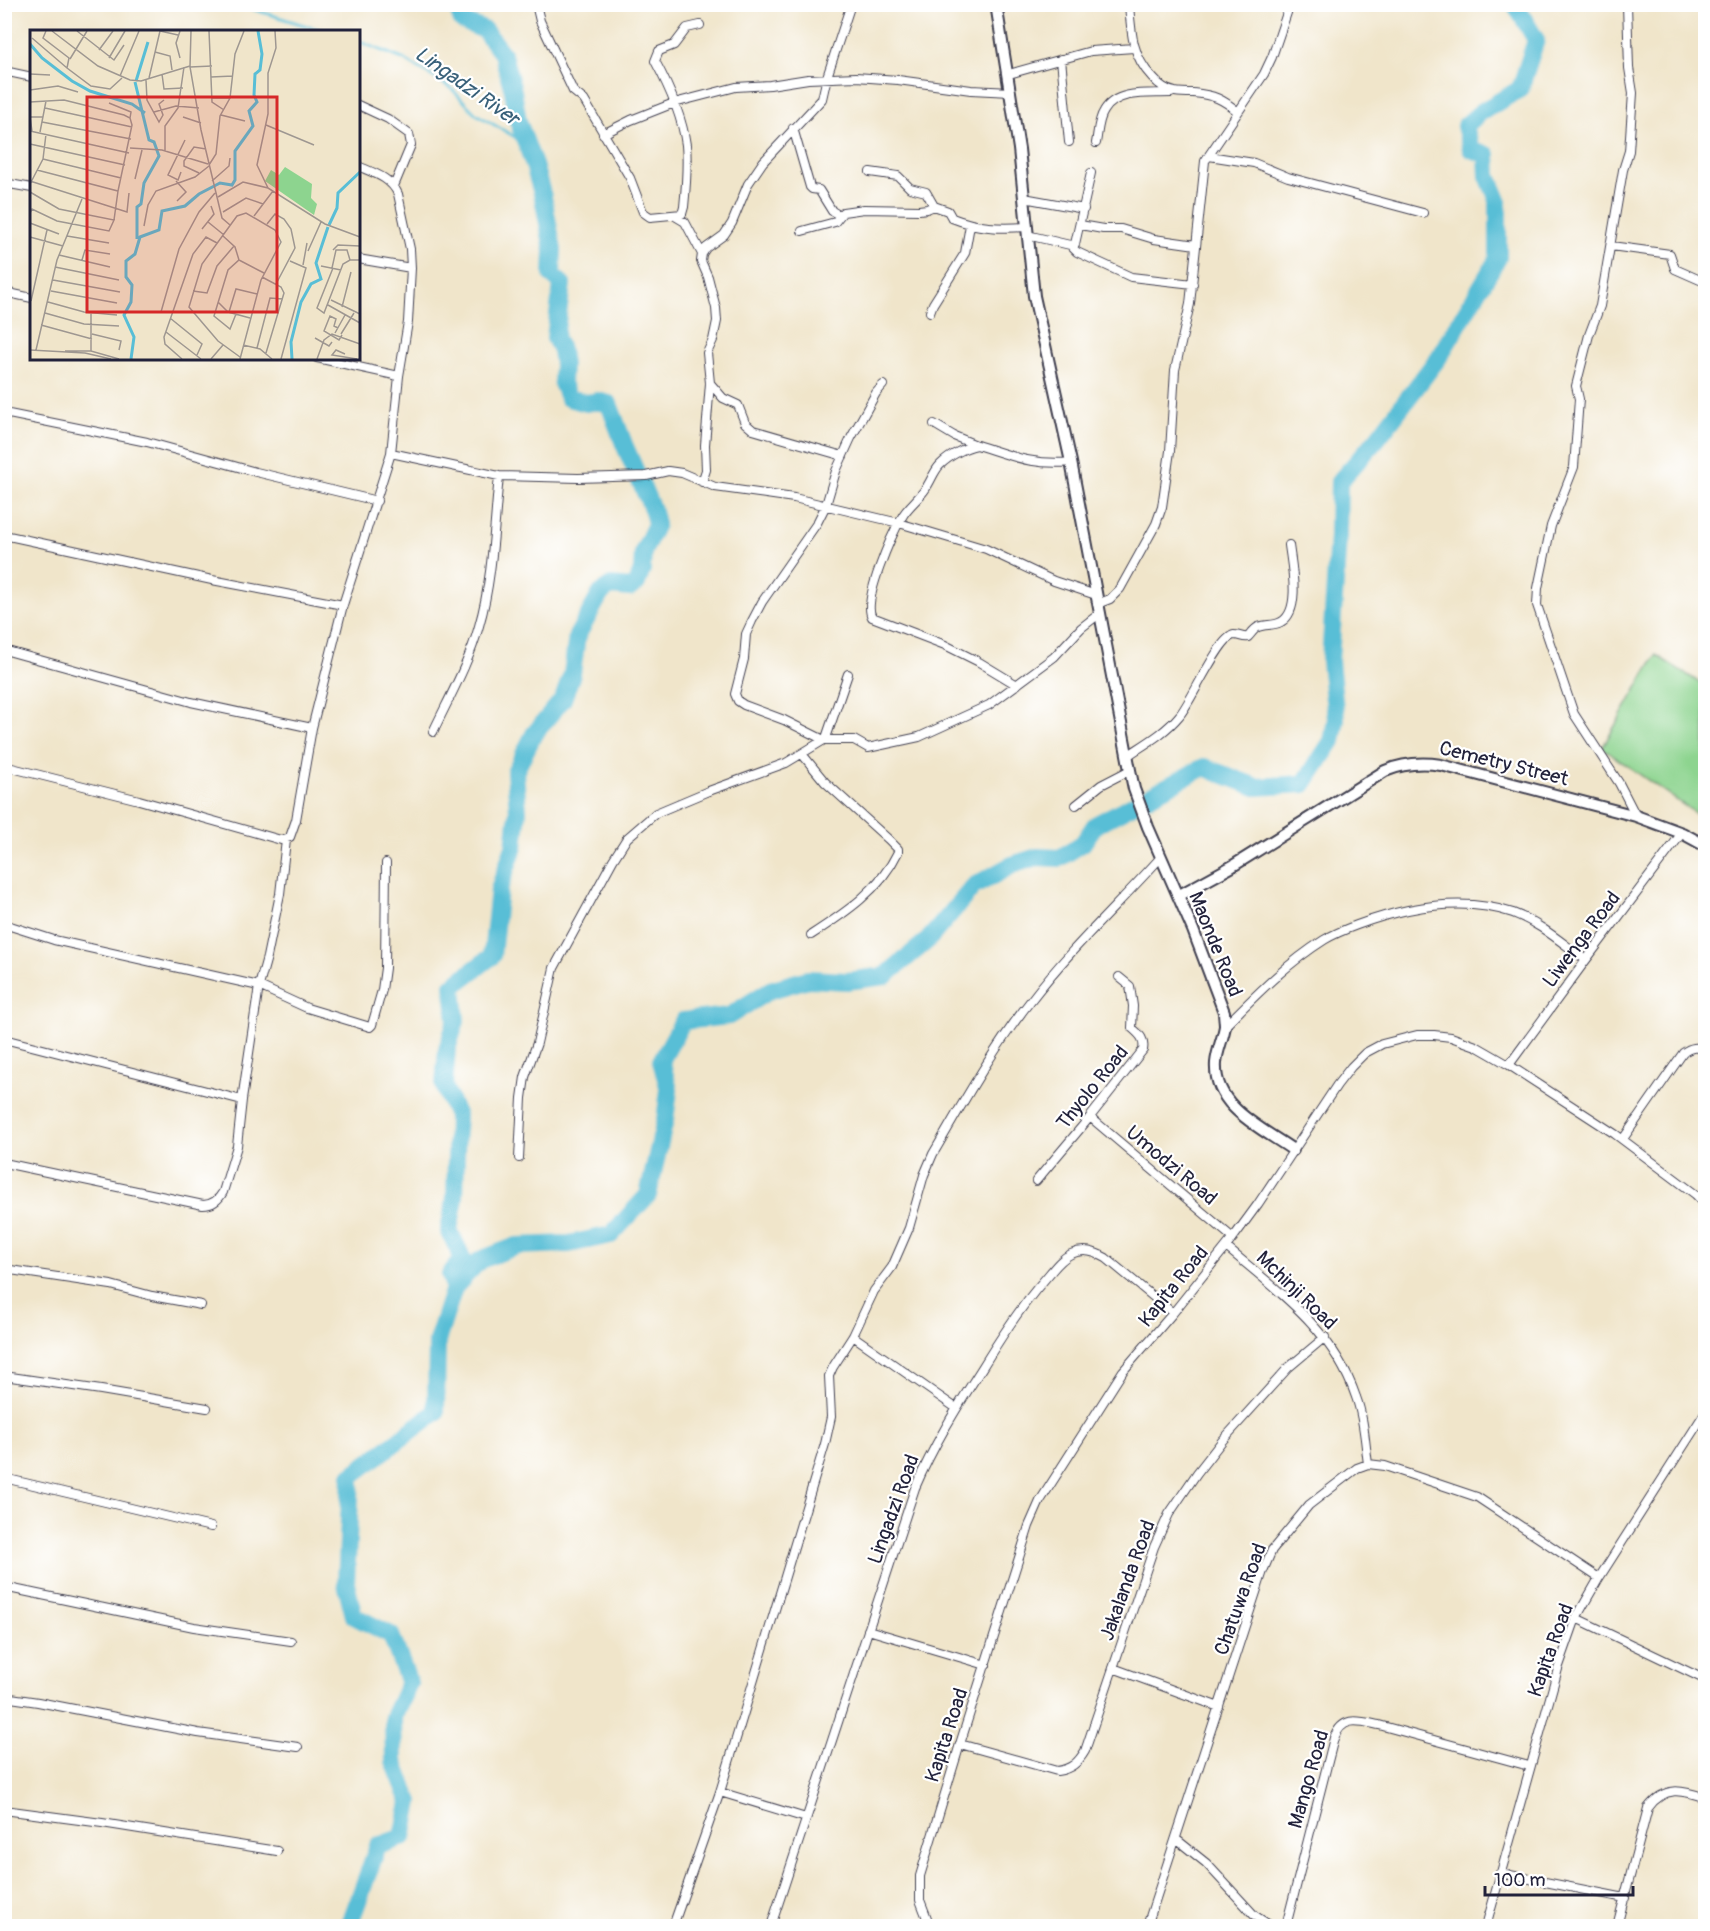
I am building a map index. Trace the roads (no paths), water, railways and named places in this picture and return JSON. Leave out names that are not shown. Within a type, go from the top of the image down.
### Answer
[{"type":"street","points":[[536,4],[540,21],[573,91],[584,100],[630,178],[645,216],[650,217],[682,214],[687,159],[683,129],[674,102],[655,61],[659,51],[674,45],[687,28],[700,25]]},
{"type":"street","points":[[702,482],[706,470],[705,445],[710,383],[707,354],[717,321],[708,277],[701,261],[702,254],[706,248],[724,235],[736,216],[748,184],[758,169],[793,128],[820,102],[851,4]]},
{"type":"street","name":"Maonde Road","points":[[996,4],[1009,74],[1034,296],[1071,462],[1134,789],[1224,1012],[1225,1026],[1217,1054],[1216,1068],[1220,1089],[1224,1097],[1240,1113],[1293,1150]]},
{"type":"street","points":[[1129,4],[1131,35],[1139,61],[1161,86],[1176,93]]},
{"type":"street","points":[[883,385],[876,393],[843,456],[826,505],[812,532],[767,595],[752,621],[746,634],[744,659],[735,694],[744,705],[784,720],[824,740],[854,740],[868,748],[919,737],[982,709],[1054,657],[1081,628],[1097,605],[1110,599],[1120,589],[1156,525],[1162,507],[1170,451],[1175,370],[1186,328],[1193,284],[1203,168],[1264,74],[1290,4]]},
{"type":"street","points":[[1627,4],[1629,68],[1633,93],[1629,151],[1623,170],[1600,306],[1589,335],[1576,386],[1579,399],[1574,468],[1551,526],[1538,588],[1537,605],[1574,714],[1619,783],[1635,816]]},
{"type":"street","points":[[1009,74],[1090,51],[1134,48]]},
{"type":"street","points":[[1061,59],[1069,142]]},
{"type":"street","points":[[4,71],[30,77]]},
{"type":"street","points":[[603,134],[674,102],[736,87],[771,85],[827,77],[898,80],[970,90],[1011,92]]},
{"type":"street","points":[[1096,143],[1102,112],[1112,102],[1131,95],[1176,93],[1215,96],[1227,102],[1238,112]]},
{"type":"street","points":[[4,1163],[203,1205],[209,1205],[223,1192],[237,1146],[259,986],[276,917],[286,840],[292,833],[296,820],[312,728],[343,605],[391,453],[399,376],[408,322],[410,249],[394,186],[411,145],[409,134],[388,119],[360,106]]},
{"type":"street","points":[[793,128],[810,187],[819,190],[832,211],[839,215]]},
{"type":"street","points":[[1209,156],[1254,163],[1288,177],[1423,213]]},
{"type":"street","points":[[360,167],[394,186]]},
{"type":"street","points":[[870,172],[898,176],[910,188],[926,192],[934,206],[948,211],[952,218],[970,225],[1027,231],[1070,245],[1077,252],[1131,277],[1193,284]]},
{"type":"street","points":[[1070,245],[1077,242],[1091,173]]},
{"type":"street","points":[[4,183],[30,188]]},
{"type":"street","points":[[1024,198],[1084,209]]},
{"type":"street","points":[[802,231],[835,222],[843,212],[864,209],[919,210],[934,206]]},
{"type":"street","points":[[675,216],[685,222],[702,254]]},
{"type":"street","points":[[930,312],[965,253],[970,225]]},
{"type":"street","points":[[1080,225],[1103,229],[1122,229],[1154,239],[1196,245]]},
{"type":"street","points":[[1611,246],[1670,254],[1675,269],[1700,280],[1706,279]]},
{"type":"street","points":[[360,259],[411,268]]},
{"type":"street","points":[[4,292],[30,298]]},
{"type":"street","points":[[325,360],[399,376]]},
{"type":"street","points":[[710,383],[726,400],[738,405],[745,423],[753,430],[843,456]]},
{"type":"street","points":[[4,413],[147,442],[256,472],[377,501]]},
{"type":"street","points":[[934,424],[954,436],[977,445],[1032,462],[1054,464],[1071,462]]},
{"type":"street","points":[[977,445],[942,463],[925,489],[906,511],[876,575],[869,612],[872,617],[951,648],[1017,685]]},
{"type":"street","points":[[391,453],[499,476],[578,478],[646,476],[661,472],[682,473],[715,487],[826,505],[899,523],[992,552],[1054,581],[1097,605]]},
{"type":"street","points":[[433,732],[462,671],[479,627],[490,570],[499,476]]},
{"type":"street","points":[[4,535],[212,580],[343,605]]},
{"type":"street","points":[[1127,756],[1164,732],[1180,715],[1202,676],[1230,637],[1233,635],[1248,638],[1258,628],[1284,621],[1293,596],[1294,580],[1289,545]]},
{"type":"street","points":[[4,650],[191,702],[312,728]]},
{"type":"street","points":[[519,1158],[525,1077],[537,1043],[546,995],[554,968],[627,838],[656,813],[705,792],[786,763],[824,740],[848,674]]},
{"type":"street","points":[[802,754],[825,782],[898,849],[878,884],[850,909],[811,935]]},
{"type":"street","name":"Cemetry Street","points":[[1178,896],[1231,867],[1385,771],[1397,765],[1410,763],[1426,762],[1441,765],[1635,816],[1682,833],[1706,846]]},
{"type":"street","points":[[4,766],[286,840]]},
{"type":"street","points":[[1076,805],[1101,785],[1130,770]]},
{"type":"street","name":"Liwenga Road","points":[[1509,1065],[1682,833]]},
{"type":"street","points":[[673,1926],[720,1792],[827,1437],[831,1417],[829,1376],[832,1367],[853,1336],[874,1291],[892,1267],[909,1228],[924,1175],[933,1154],[1007,1031],[1059,966],[1161,857]]},
{"type":"street","points":[[4,924],[54,940],[259,986],[306,1008],[368,1028],[372,1025],[382,990],[385,968],[386,863]]},
{"type":"street","points":[[1225,1026],[1288,966],[1327,938],[1373,919],[1434,905],[1473,905],[1514,914],[1530,921],[1586,960]]},
{"type":"street","name":"Thyolo Road","points":[[1036,1181],[1143,1050],[1142,1037],[1132,1028],[1133,1006],[1130,986],[1119,976]]},
{"type":"street","name":"Kapita Road","points":[[930,1926],[920,1900],[921,1876],[1029,1526],[1040,1501],[1123,1371],[1233,1239],[1351,1067],[1365,1053],[1382,1044],[1417,1035],[1451,1037],[1476,1046],[1623,1139],[1706,1205]]},
{"type":"street","points":[[4,1039],[242,1100]]},
{"type":"street","points":[[1623,1139],[1683,1053],[1693,1048],[1706,1051]]},
{"type":"street","name":"Umodzi Road","points":[[1090,1117],[1233,1239]]},
{"type":"street","name":"Mchinji Road","points":[[1226,1247],[1290,1301],[1325,1336],[1356,1396],[1368,1464]]},
{"type":"street","name":"Lingadzi Road","points":[[771,1926],[915,1488],[956,1408],[1026,1301],[1062,1260],[1072,1253],[1083,1250],[1095,1252],[1106,1258],[1173,1313]]},
{"type":"street","points":[[4,1269],[111,1285],[152,1296],[201,1305]]},
{"type":"street","points":[[853,1336],[956,1408]]},
{"type":"street","name":"Jakalanda Road","points":[[960,1744],[1057,1772],[1075,1765],[1085,1751],[1154,1547],[1169,1514],[1222,1441],[1288,1368],[1325,1336]]},
{"type":"street","points":[[4,1376],[207,1408]]},
{"type":"street","name":"Kapita Road","points":[[1486,1926],[1558,1669],[1576,1618],[1706,1411]]},
{"type":"street","points":[[1368,1464],[1385,1466],[1477,1497],[1599,1578]]},
{"type":"street","name":"Chatuwa Road","points":[[1147,1926],[1263,1571],[1272,1550],[1309,1505],[1357,1468],[1368,1464]]},
{"type":"street","points":[[4,1478],[211,1527]]},
{"type":"street","points":[[4,1587],[194,1628],[291,1641]]},
{"type":"street","points":[[1576,1618],[1705,1677]]},
{"type":"street","points":[[868,1630],[986,1665]]},
{"type":"street","points":[[1113,1668],[1219,1707]]},
{"type":"street","points":[[4,1697],[38,1701],[198,1733],[298,1747]]},
{"type":"street","name":"Mango Road","points":[[1286,1926],[1334,1738],[1337,1731],[1346,1723],[1359,1721],[1379,1725],[1530,1766]]},
{"type":"street","points":[[720,1792],[806,1818]]},
{"type":"street","points":[[1617,1926],[1648,1808],[1656,1798],[1666,1792],[1687,1792],[1706,1798]]},
{"type":"street","points":[[4,1810],[277,1851]]},
{"type":"street","points":[[1176,1839],[1206,1863],[1254,1915],[1272,1926]]},
{"type":"street","points":[[1500,1874],[1625,1898]]},
{"type":"waterway","name":"Lingadzi River","points":[[236,4],[320,30]]},
{"type":"waterway","points":[[454,1287],[450,1275],[462,1258],[449,1230],[455,1198],[457,1116],[444,1086],[447,1049],[456,1021],[453,986],[492,956],[499,889],[514,847],[518,811],[515,772],[534,734],[563,699],[572,674],[577,636],[601,593],[611,586],[630,588],[637,583],[642,570],[643,552],[656,524],[653,511],[609,404],[597,401],[587,403],[568,398],[562,383],[561,350],[555,338],[562,284],[552,275],[553,250],[543,197],[518,121],[503,55],[484,30],[462,21],[456,4]]},
{"type":"waterway","points":[[349,1926],[378,1846],[403,1837],[410,1802],[394,1761],[393,1717],[409,1683],[391,1635],[354,1616],[346,1584],[351,1476],[436,1412],[437,1341],[454,1288],[480,1260],[517,1246],[569,1244],[611,1235],[648,1195],[665,1120],[669,1090],[661,1061],[683,1021],[729,1016],[770,990],[808,979],[847,981],[885,976],[928,940],[974,886],[1012,865],[1037,857],[1060,858],[1083,843],[1095,825],[1204,767],[1256,787],[1304,784],[1332,741],[1336,719],[1330,661],[1339,482],[1377,439],[1439,357],[1498,258],[1498,200],[1488,176],[1487,155],[1471,149],[1465,126],[1481,112],[1520,89],[1536,40],[1515,4]]},
{"type":"waterway","name":"Lingadzi River","points":[[360,42],[405,60],[451,88],[476,114],[525,143]]}]
